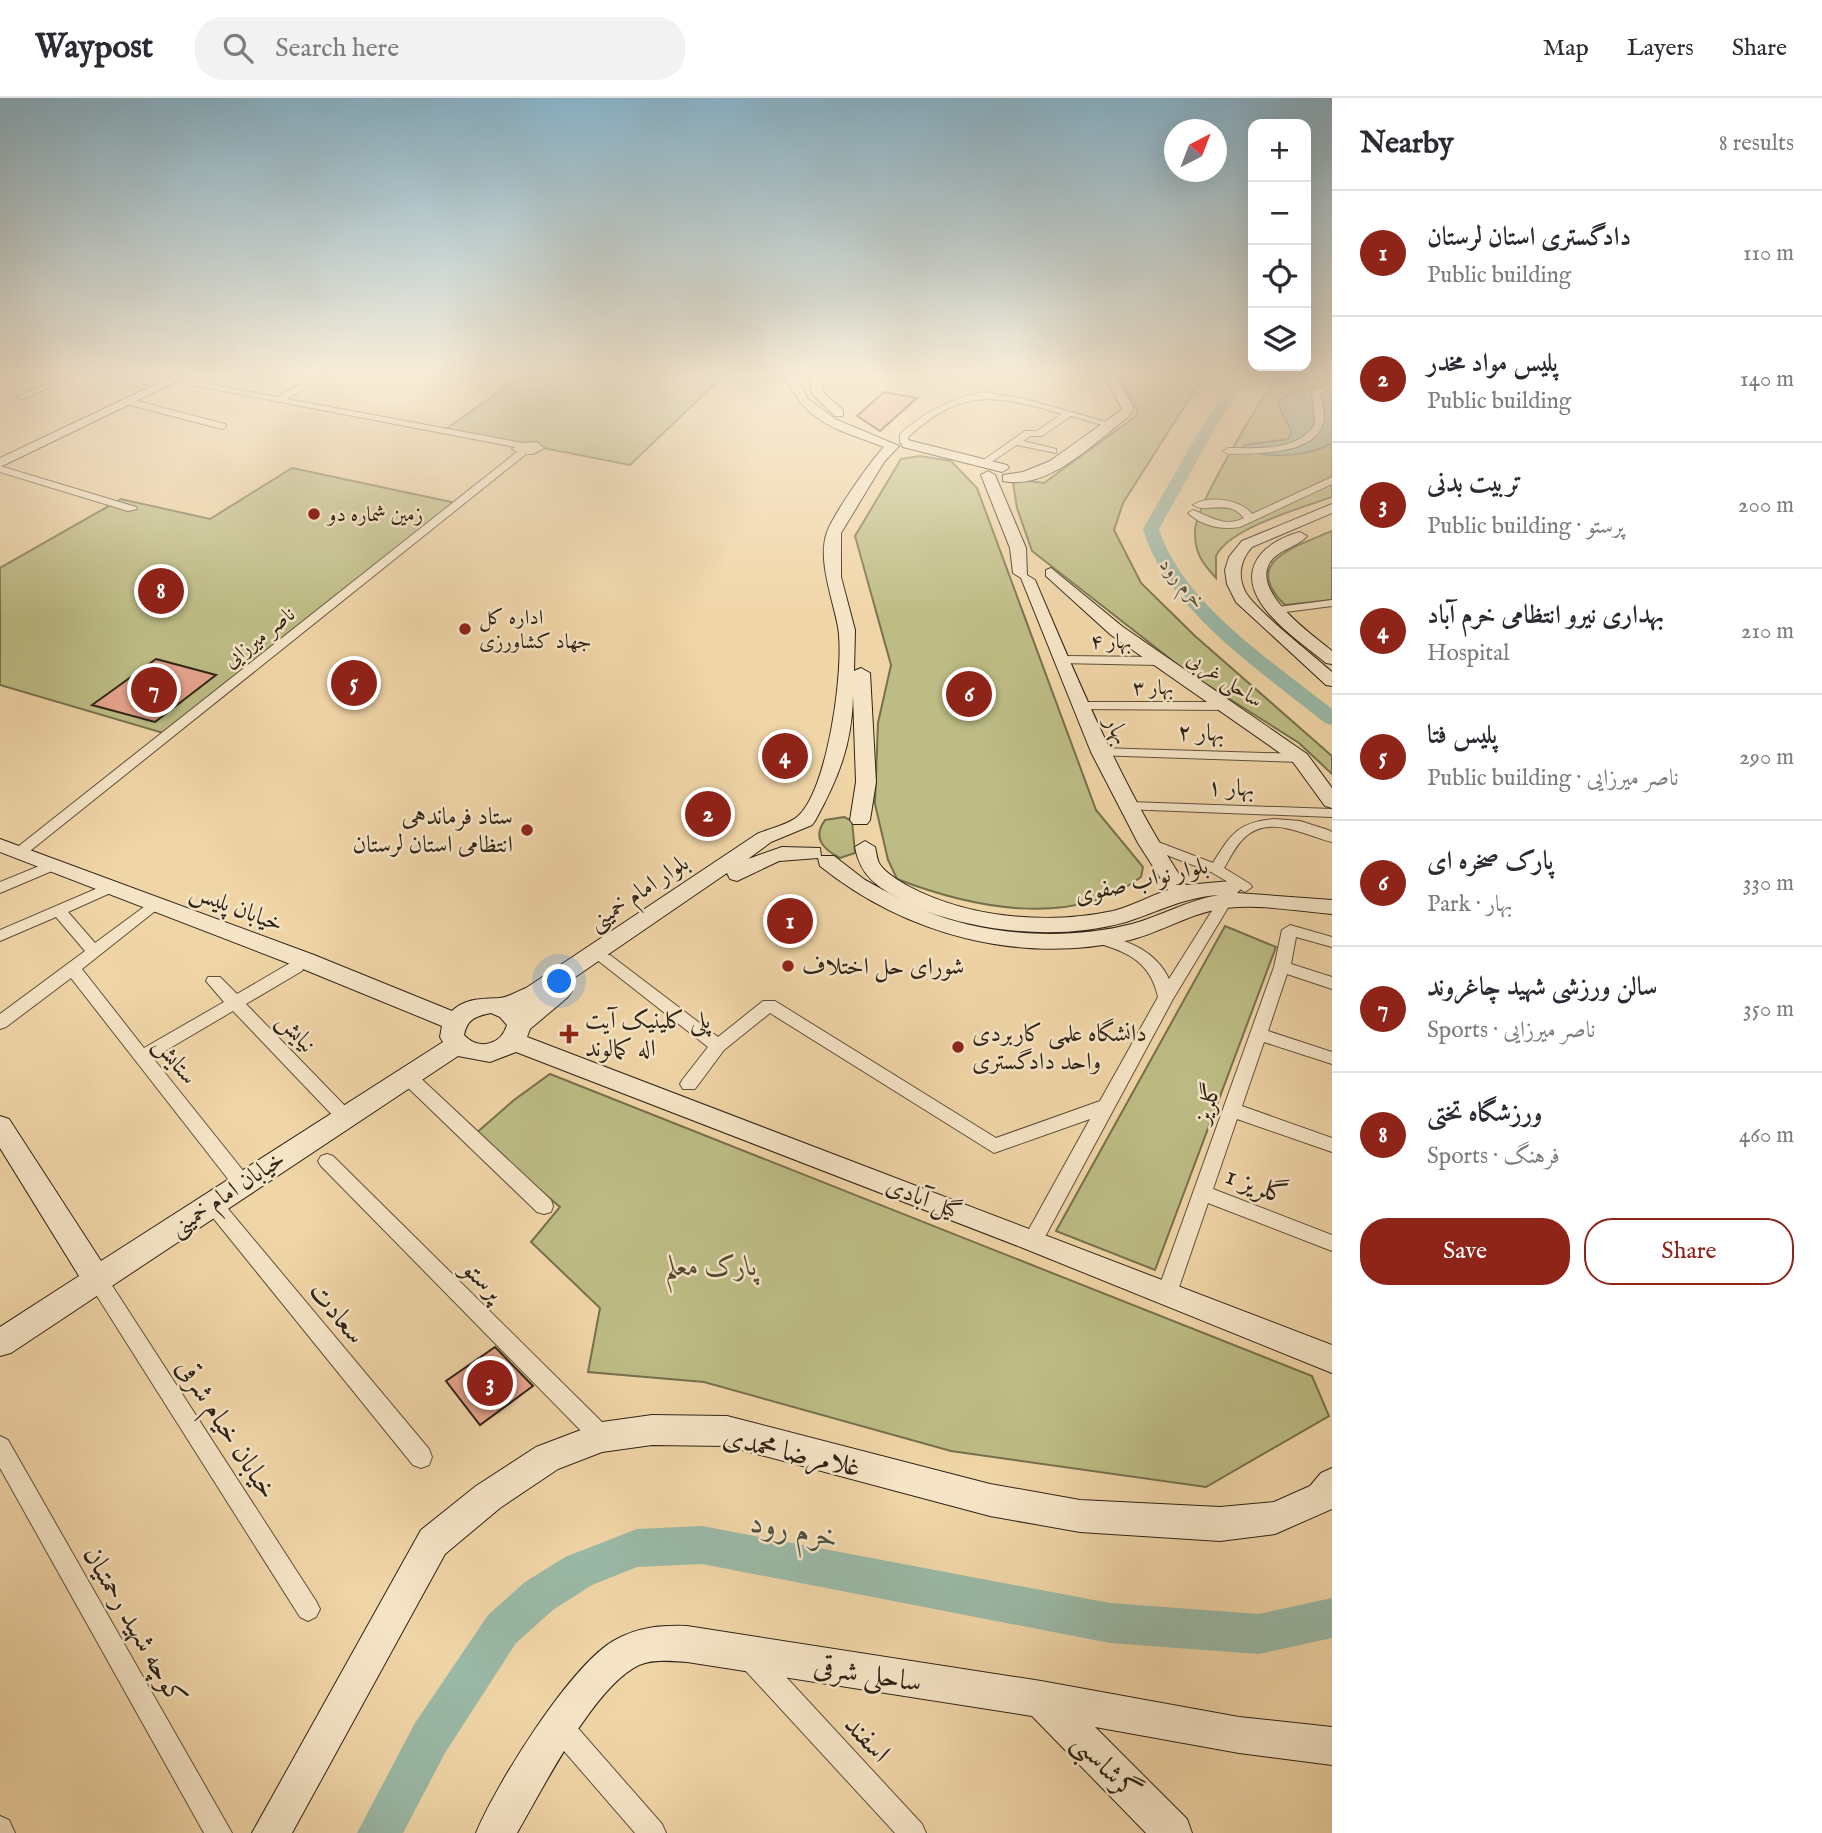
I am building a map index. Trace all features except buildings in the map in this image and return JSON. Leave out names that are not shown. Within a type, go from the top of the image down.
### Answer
[{"type":"main road","points":[[0,466],[15,457]]},
{"type":"main road","points":[[805,820],[827,782],[843,727],[847,630],[833,577],[834,533],[879,460],[884,457]]},
{"type":"main road","points":[[805,820],[820,857],[853,860],[864,852],[860,820],[866,782],[861,662],[845,586],[842,533],[890,457]]},
{"type":"main road","points":[[946,457],[987,471],[990,468],[1032,477],[1065,457]]},
{"type":"main road","points":[[1005,473],[1031,472],[1055,457]]},
{"type":"main road","name":"بهار","points":[[987,471],[1018,548],[1036,580],[1079,706],[1100,752],[1148,843],[1181,893]]},
{"type":"main road","points":[[1002,504],[1005,473]]},
{"type":"main road","points":[[1332,508],[1247,544],[1239,551],[1231,573],[1234,587],[1242,599],[1332,681]]},
{"type":"main road","points":[[1329,654],[1278,610],[1266,597],[1256,578],[1261,558],[1279,544],[1332,523]]},
{"type":"main road","points":[[1018,548],[1036,580],[1047,593],[1075,599]]},
{"type":"main road","points":[[1036,580],[1075,599]]},
{"type":"main road","name":"ساحلی غربی","points":[[1075,599],[1305,764],[1332,802]]},
{"type":"main road","points":[[1305,764],[1332,788]]},
{"type":"main road","points":[[827,782],[843,793],[852,792],[866,782]]},
{"type":"main road","points":[[805,820],[814,811],[830,808],[848,811],[860,820]]},
{"type":"main road","name":"بلوار امام خمینی","points":[[501,1007],[534,994],[764,838],[805,820]]},
{"type":"main road","name":"بلوار نواب صفوی","points":[[865,847],[869,866],[899,891],[946,911],[1003,920],[1044,924],[1087,922],[1116,917],[1181,893],[1245,887],[1332,898]]},
{"type":"main road","name":"خیابان پلیس","points":[[10,848],[157,904],[456,1033]]},
{"type":"main road","name":"بلوار امام خمینی","points":[[517,1033],[604,959],[762,858],[791,851],[820,857]]},
{"type":"main road","name":"بلوار نواب صفوی","points":[[820,857],[851,883],[889,905],[946,927],[1017,938],[1095,937],[1130,932],[1208,904],[1226,901],[1275,901],[1332,907]]},
{"type":"main road","points":[[480,1006],[501,1007],[516,1017],[517,1033],[496,1052],[474,1054],[456,1033],[461,1014],[480,1006]]},
{"type":"main road","name":"خیابان امام خمینی","points":[[0,1343],[407,1076],[456,1033]]},
{"type":"main road","name":"گیل آبادی","points":[[517,1033],[1332,1359]]},
{"type":"main road","points":[[0,1126],[97,1279]]},
{"type":"main road","name":"غلامرضا محمدی","points":[[271,1833],[433,1542],[488,1497],[547,1458],[602,1437],[652,1430],[727,1432],[990,1500],[1080,1516],[1220,1524],[1275,1518],[1322,1497],[1332,1484]]},
{"type":"main road","name":"ساحلی شرقی","points":[[495,1833],[560,1727],[595,1681],[624,1654],[656,1642],[687,1644],[1041,1699],[1239,1735],[1331,1747]]},
{"type":"main road","name":"گرشاسبی","points":[[1041,1699],[1173,1833]]},
{"type":"street","name":"ناصر میرزایی","points":[[10,848],[512,457]]},
{"type":"street","points":[[987,471],[1002,457]]},
{"type":"street","points":[[0,466],[132,509]]},
{"type":"street","points":[[1250,519],[1246,512],[1230,505],[1196,509],[1204,521],[1227,526],[1250,519],[1332,480]]},
{"type":"street","points":[[1278,610],[1332,603]]},
{"type":"street","name":"بهار ۴","points":[[1063,660],[1158,661]]},
{"type":"street","name":"بهار ۳","points":[[1079,706],[1227,706]]},
{"type":"street","name":"بهار ۲","points":[[1100,752],[1305,764]]},
{"type":"street","name":"بهار ۱","points":[[1129,806],[1332,813]]},
{"type":"street","points":[[1216,869],[1241,833],[1264,823],[1293,825],[1332,838]]},
{"type":"street","points":[[1148,843],[1216,869],[1245,887]]},
{"type":"street","points":[[0,888],[54,865]]},
{"type":"street","points":[[0,936],[112,887]]},
{"type":"street","points":[[1033,1240],[1166,997],[1226,901]]},
{"type":"street","points":[[0,1023],[157,904]]},
{"type":"street","points":[[58,911],[94,951]]},
{"type":"street","name":"گلریز","points":[[1167,1293],[1282,967],[1290,930],[1332,942]]},
{"type":"street","points":[[1095,937],[1115,943],[1148,961],[1164,980],[1166,997]]},
{"type":"street","points":[[604,959],[718,1046]]},
{"type":"street","points":[[142,1057],[296,967]]},
{"type":"street","points":[[1282,967],[1332,983]]},
{"type":"street","name":"ستایش","points":[[72,968],[242,1183]]},
{"type":"street","name":"نیایش","points":[[214,981],[344,1116]]},
{"type":"street","points":[[689,1084],[718,1046],[769,1005],[994,1146],[1106,1106]]},
{"type":"street","points":[[1257,1034],[1332,1058]]},
{"type":"street","points":[[407,1076],[544,1206]]},
{"type":"street","points":[[1230,1109],[1332,1145]]},
{"type":"street","name":"پرستو","points":[[327,1161],[602,1437]]},
{"type":"street","name":"گلریز 1","points":[[1202,1193],[1332,1243]]},
{"type":"street","name":"سعادت","points":[[212,1203],[421,1457]]},
{"type":"street","name":"خیابان خیام شرقی","points":[[97,1279],[308,1609]]},
{"type":"street","name":"کوچه شهید رحمتیان","points":[[0,1447],[219,1833]]},
{"type":"street","name":"اسفند","points":[[748,1655],[913,1833]]},
{"type":"street","points":[[560,1727],[653,1833]]},
{"type":"green space","points":[[589,457],[638,457],[630,465]]},
{"type":"green space","points":[[926,457],[951,461],[977,488],[1096,810],[1143,867],[1141,877],[1114,893],[1084,903],[1053,908],[1021,908],[957,898],[897,879],[888,860],[875,804],[878,723],[891,665],[855,536],[901,459]]},
{"type":"green space","points":[[1080,457],[1152,457],[1123,503],[1114,530],[1141,583],[1195,636],[1332,756],[1332,774],[1299,743],[1187,672],[1032,551],[1017,508],[1013,483],[1023,480],[1044,483]]},
{"type":"green space","points":[[1228,457],[1332,457],[1332,497],[1268,520],[1236,536],[1216,556],[1216,578],[1203,562],[1195,538],[1198,516]]},
{"type":"green space","points":[[292,468],[461,504],[163,733],[0,685],[0,568],[121,499],[210,519]]},
{"type":"green space","points":[[1332,531],[1332,600],[1285,605],[1272,590],[1268,577],[1271,566],[1290,549]]},
{"type":"green space","points":[[844,817],[852,821],[855,853],[840,858],[824,847],[819,832],[825,820]]},
{"type":"green space","points":[[1225,926],[1276,947],[1155,1270],[1056,1231]]},
{"type":"green space","name":"پارک معلم","points":[[550,1074],[1312,1376],[1329,1416],[1206,1487],[951,1451],[704,1382],[588,1372],[600,1308],[531,1242],[560,1207],[474,1135],[514,1100]]},
{"type":"waterway","name":"خرم رود","points":[[1192,457],[1151,529],[1158,552],[1175,578],[1226,632],[1332,719]]},
{"type":"waterway","name":"خرم رود","points":[[379,1833],[430,1738],[502,1629],[539,1596],[579,1571],[637,1548],[702,1545],[1110,1623],[1259,1634],[1332,1618]]},
{"type":"place","name":"زمین شماره دو","points":[[314,514]]},
{"type":"place","name":"ورزشگاه تختی","points":[[161,591]]},
{"type":"place","name":"اداره کل جهاد کشاورزی","points":[[465,629]]},
{"type":"place","name":"پلیس فتا","points":[[354,683]]},
{"type":"place","name":"سالن ورزشی شهید چاغروند","points":[[154,690]]},
{"type":"place","name":"پارک صخره ای","points":[[969,694]]},
{"type":"place","name":"بهداری نیرو انتظامی خرم آباد","points":[[785,756]]},
{"type":"place","name":"پلیس مواد مخدر","points":[[708,814]]},
{"type":"place","name":"ستاد فرماندهی انتظامی استان لرستان","points":[[527,830]]},
{"type":"place","name":"دادگستری استان لرستان","points":[[790,921]]},
{"type":"place","name":"شورای حل اختلاف","points":[[788,966]]},
{"type":"place","name":"پلی کلینیک آیت اله کمالوند","points":[[569,1034]]},
{"type":"place","name":"دانشگاه علمی کاربردی واحد دادگستری","points":[[958,1047]]},
{"type":"place","name":"تربیت بدنی","points":[[490,1383]]}]
